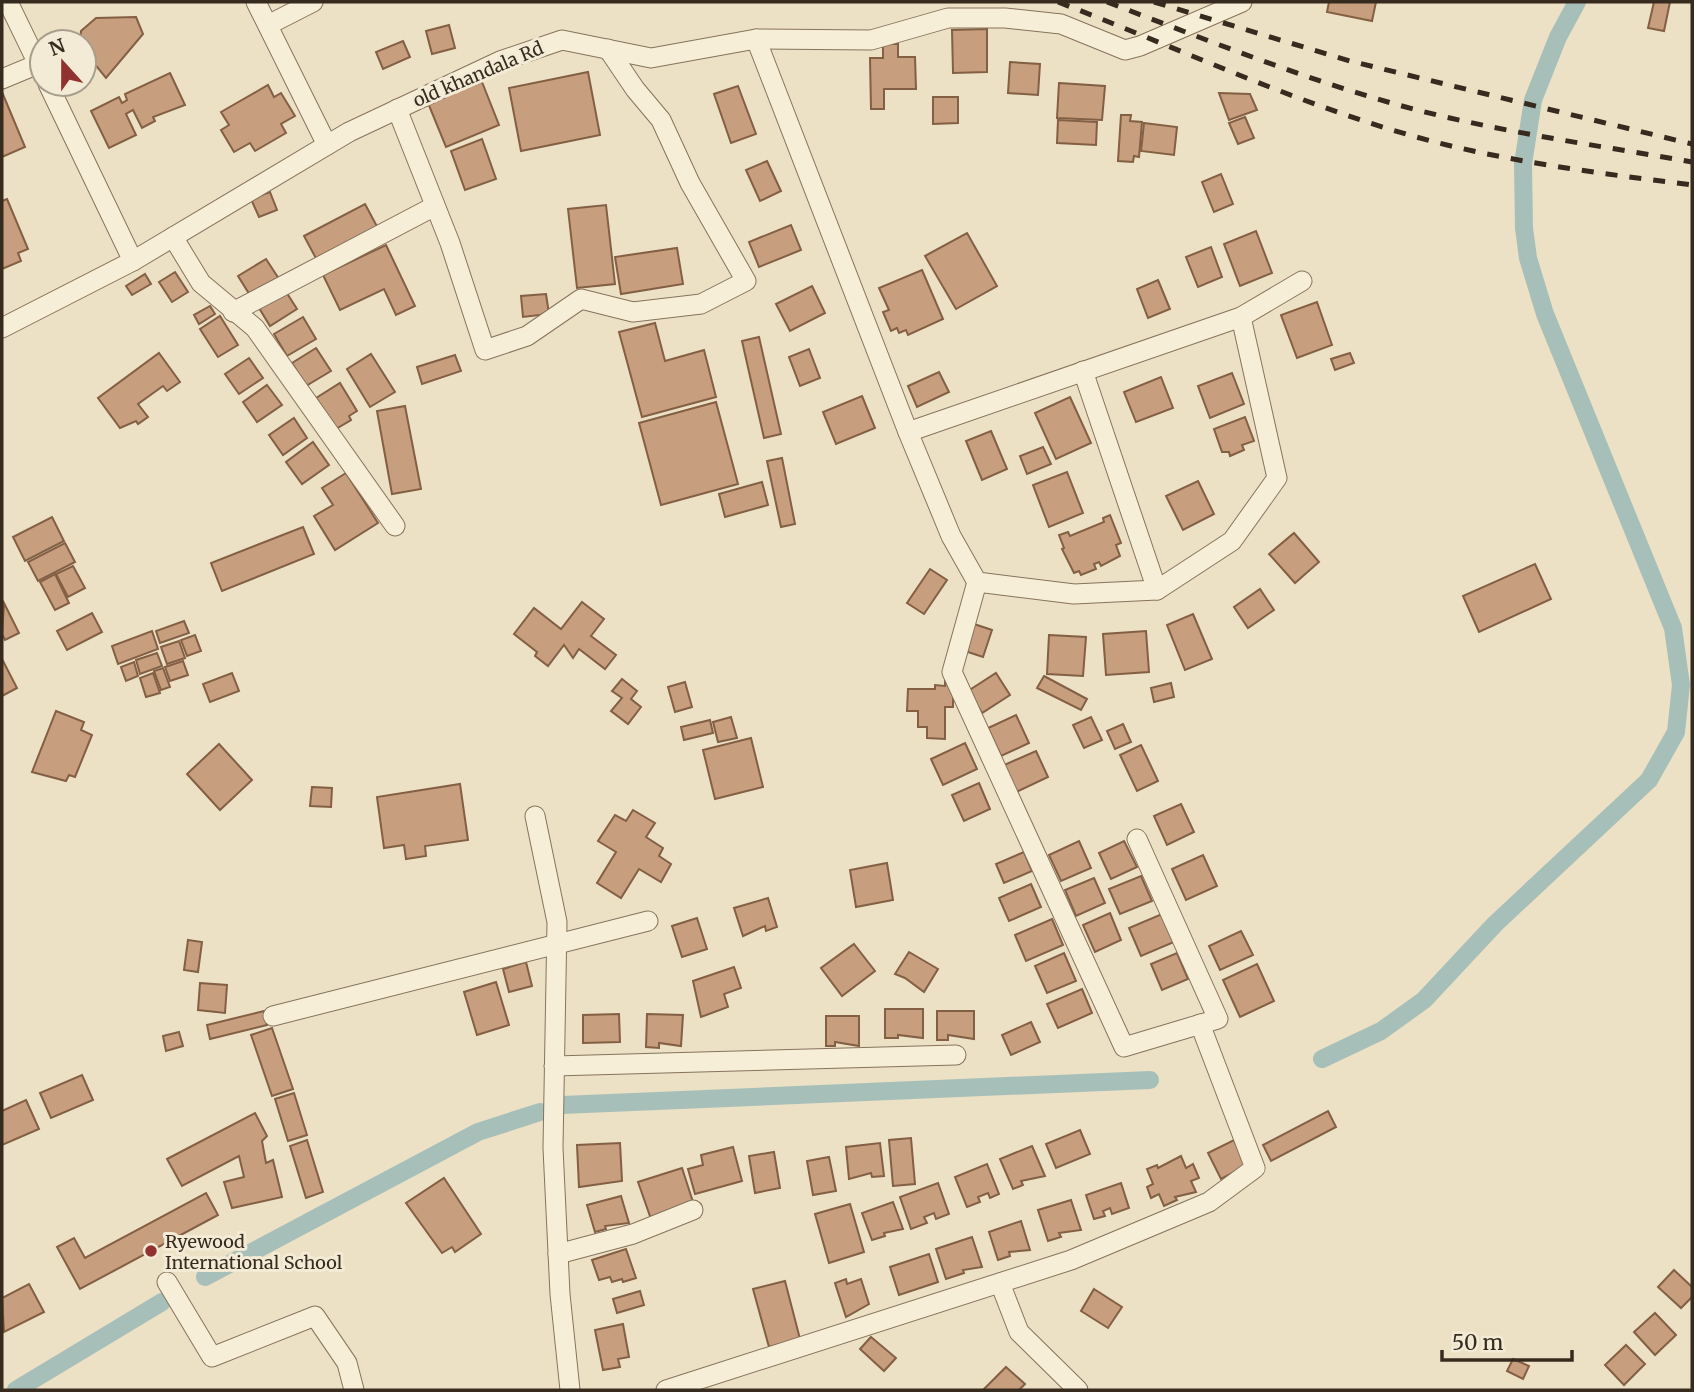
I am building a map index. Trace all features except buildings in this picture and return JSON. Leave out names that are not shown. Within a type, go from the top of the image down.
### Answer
[{"type":"street","points":[[8,2],[28,43]]},
{"type":"street","points":[[256,2],[327,145]]},
{"type":"street","points":[[268,25],[313,2]]},
{"type":"street","name":"old khandala Rd","points":[[2,328],[133,261],[327,145],[397,109],[500,61],[562,40],[651,58],[756,39],[871,40],[948,18],[1005,18],[1061,24],[1125,50],[1242,2]]},
{"type":"street","points":[[756,39],[908,432],[951,536],[976,582],[952,672],[1124,1047],[1218,1018],[1137,839]]},
{"type":"street","points":[[397,109],[435,206],[485,350],[527,336],[581,299],[634,312],[701,304],[746,281],[690,183],[661,120],[635,89],[608,49]]},
{"type":"street","points":[[2,79],[28,71]]},
{"type":"street","points":[[55,98],[133,261]]},
{"type":"street","points":[[233,312],[435,206]]},
{"type":"street","points":[[173,237],[201,283],[255,328],[395,526]]},
{"type":"street","points":[[908,432],[1241,317],[1302,281]]},
{"type":"street","points":[[976,582],[1074,594],[1157,590],[1231,541],[1277,478],[1241,317]]},
{"type":"street","points":[[1083,371],[1157,590]]},
{"type":"street","points":[[535,816],[557,922],[554,1066],[558,1254],[570,1390]]},
{"type":"street","points":[[274,1016],[648,921]]},
{"type":"street","points":[[666,1390],[1071,1260],[1209,1202],[1255,1168],[1200,1024]]},
{"type":"street","points":[[554,1066],[956,1055]]},
{"type":"street","points":[[558,1254],[633,1234],[693,1210]]},
{"type":"street","points":[[167,1282],[212,1357],[315,1316],[347,1363],[354,1390]]},
{"type":"street","points":[[1000,1283],[1019,1332],[1078,1390]]},
{"type":"waterway","points":[[1322,1059],[1381,1031],[1424,1000],[1495,924],[1649,780],[1676,732],[1681,685],[1673,628],[1545,314],[1528,258],[1524,228],[1523,164],[1533,100],[1558,37],[1577,2]]},
{"type":"waterway","points":[[562,1105],[1150,1080]]},
{"type":"waterway","points":[[205,1277],[478,1132],[540,1112]]},
{"type":"waterway","points":[[16,1390],[162,1302]]},
{"type":"railway","points":[[1058,2],[1336,112],[1431,141],[1528,162],[1692,185]]},
{"type":"railway","points":[[1107,2],[1238,52],[1410,108],[1530,134],[1692,162]]},
{"type":"railway","points":[[1154,2],[1350,61],[1692,144]]},
{"type":"place","name":"Ryewood International School","points":[[151,1251]]}]
